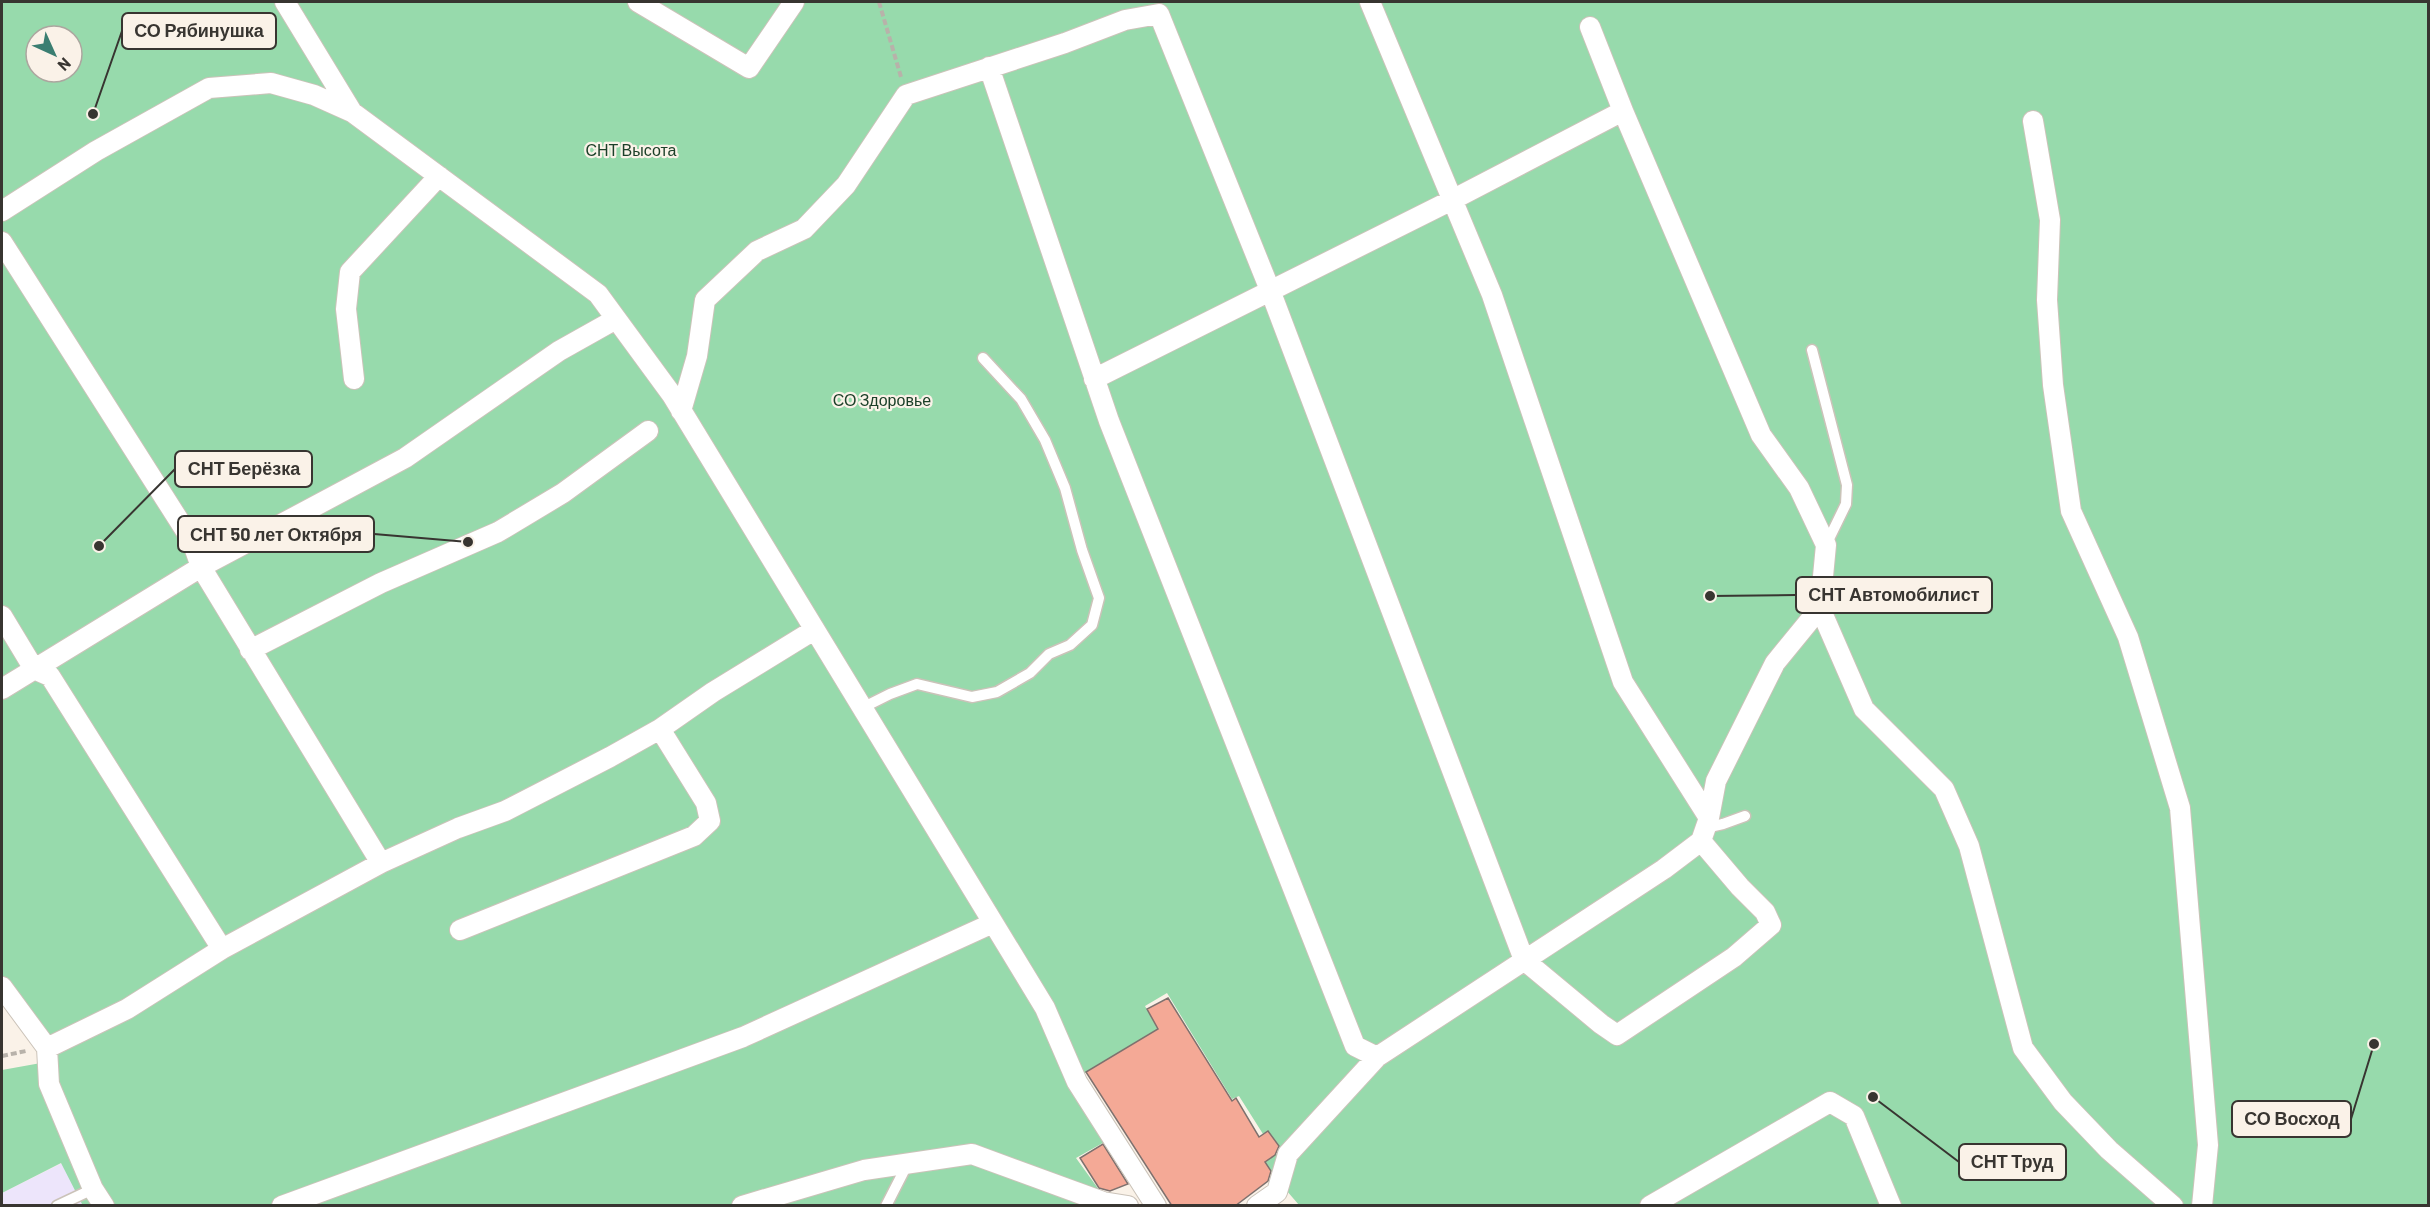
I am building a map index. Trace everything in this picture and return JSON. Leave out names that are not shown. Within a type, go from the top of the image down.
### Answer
[{"type":"street","points":[[285,2],[352,112]]},
{"type":"street","points":[[638,2],[749,68],[794,2]]},
{"type":"street","points":[[681,411],[697,356],[705,300],[757,251],[804,229],[846,185],[906,95],[1065,43],[1125,20],[1159,14],[1270,290],[1524,960],[1600,1024],[1617,1035],[1734,957],[1771,925],[1765,912],[1740,887],[1623,682],[1492,295],[1370,2]]},
{"type":"street","points":[[1590,27],[1623,111],[1761,435],[1799,488],[1827,544],[1820,608],[1864,708],[1944,789],[1969,846],[2022,1048],[2063,1102],[2109,1150],[2173,1206]]},
{"type":"street","points":[[989,67],[1113,433],[1356,1046],[1377,1057]]},
{"type":"street","points":[[2,211],[96,151],[209,88],[271,83],[314,95],[352,112],[598,294],[681,411],[1045,1008],[1077,1082],[1156,1206]]},
{"type":"street","points":[[1094,379],[1452,200],[1623,111]]},
{"type":"street","points":[[2033,121],[2050,220],[2047,300],[2053,385],[2071,511],[2128,637],[2180,808],[2208,1145],[2202,1206]]},
{"type":"street","points":[[354,379],[346,309],[350,272],[439,176]]},
{"type":"street","points":[[2,242],[192,541],[201,567],[381,863]]},
{"type":"street","points":[[2,689],[201,567],[405,458],[560,351],[616,319]]},
{"type":"street","points":[[250,650],[381,583],[498,532],[563,493],[648,431]]},
{"type":"street","points":[[1257,1206],[1277,1192],[1288,1154],[1377,1057],[1664,869],[1705,829],[1716,781],[1775,663],[1820,608]]},
{"type":"street","points":[[2,616],[34,669],[50,676],[222,949]]},
{"type":"street","points":[[47,1048],[127,1009],[222,949],[381,863],[458,828],[505,811],[660,729],[713,692],[814,630]]},
{"type":"street","points":[[460,930],[694,836],[710,821],[706,803],[660,729]]},
{"type":"street","points":[[282,1206],[742,1037],[993,923]]},
{"type":"street","points":[[2,987],[47,1048],[49,1083],[93,1189],[104,1206]]},
{"type":"street","points":[[1650,1206],[1830,1102],[1854,1116],[1891,1206]]},
{"type":"street","points":[[742,1206],[864,1170],[972,1154],[1103,1202],[1128,1206]]},
{"type":"lane","points":[[1812,350],[1847,485],[1846,504],[1827,544]]},
{"type":"lane","points":[[862,708],[917,684],[972,697],[997,692],[1030,673],[1049,654],[1070,645],[1092,625],[1099,598],[1082,550],[1065,488],[1045,440],[1021,399],[983,358]]},
{"type":"lane","points":[[1705,829],[1745,816]]},
{"type":"lane","points":[[886,1206],[908,1163]]},
{"type":"lane","points":[[57,1206],[93,1189]]},
{"type":"path","points":[[879,2],[906,95]]},
{"type":"shaded area","points":[[62,1163],[83,1205],[2,1206],[2,1193]]},
{"type":"green space","points":[[2,2],[2428,2],[2428,1205],[1299,1205],[1265,1162],[1282,1150],[1268,1131],[1263,1134],[1239,1096],[1232,1099],[1167,993],[1145,1006],[1158,1029],[1080,1076],[1117,1135],[1076,1158],[1110,1205],[83,1206],[61,1163],[2,1193],[2,1070],[52,1061],[2,985]]},
{"type":"building","points":[[1168,998],[1232,1101],[1236,1098],[1259,1137],[1268,1131],[1279,1146],[1275,1155],[1265,1162],[1271,1171],[1268,1181],[1235,1206],[1172,1206],[1086,1072],[1158,1029],[1147,1009]]},
{"type":"building","points":[[1103,1144],[1128,1184],[1110,1191],[1099,1188],[1080,1158]]},
{"type":"place","name":"СО Рябинушка","points":[[93,114]]},
{"type":"place","name":"СНТ 50 лет Октября","points":[[468,542]]},
{"type":"place","name":"СНТ Берёзка","points":[[99,546]]},
{"type":"place","name":"СНТ Автомобилист","points":[[1710,596]]},
{"type":"place","name":"СО Восход","points":[[2374,1044]]},
{"type":"place","name":"СНТ Труд","points":[[1873,1097]]},
{"type":"park label","name":"СНТ Высота","points":[[631,150]]},
{"type":"park label","name":"СО Здоровье","points":[[882,400]]}]
